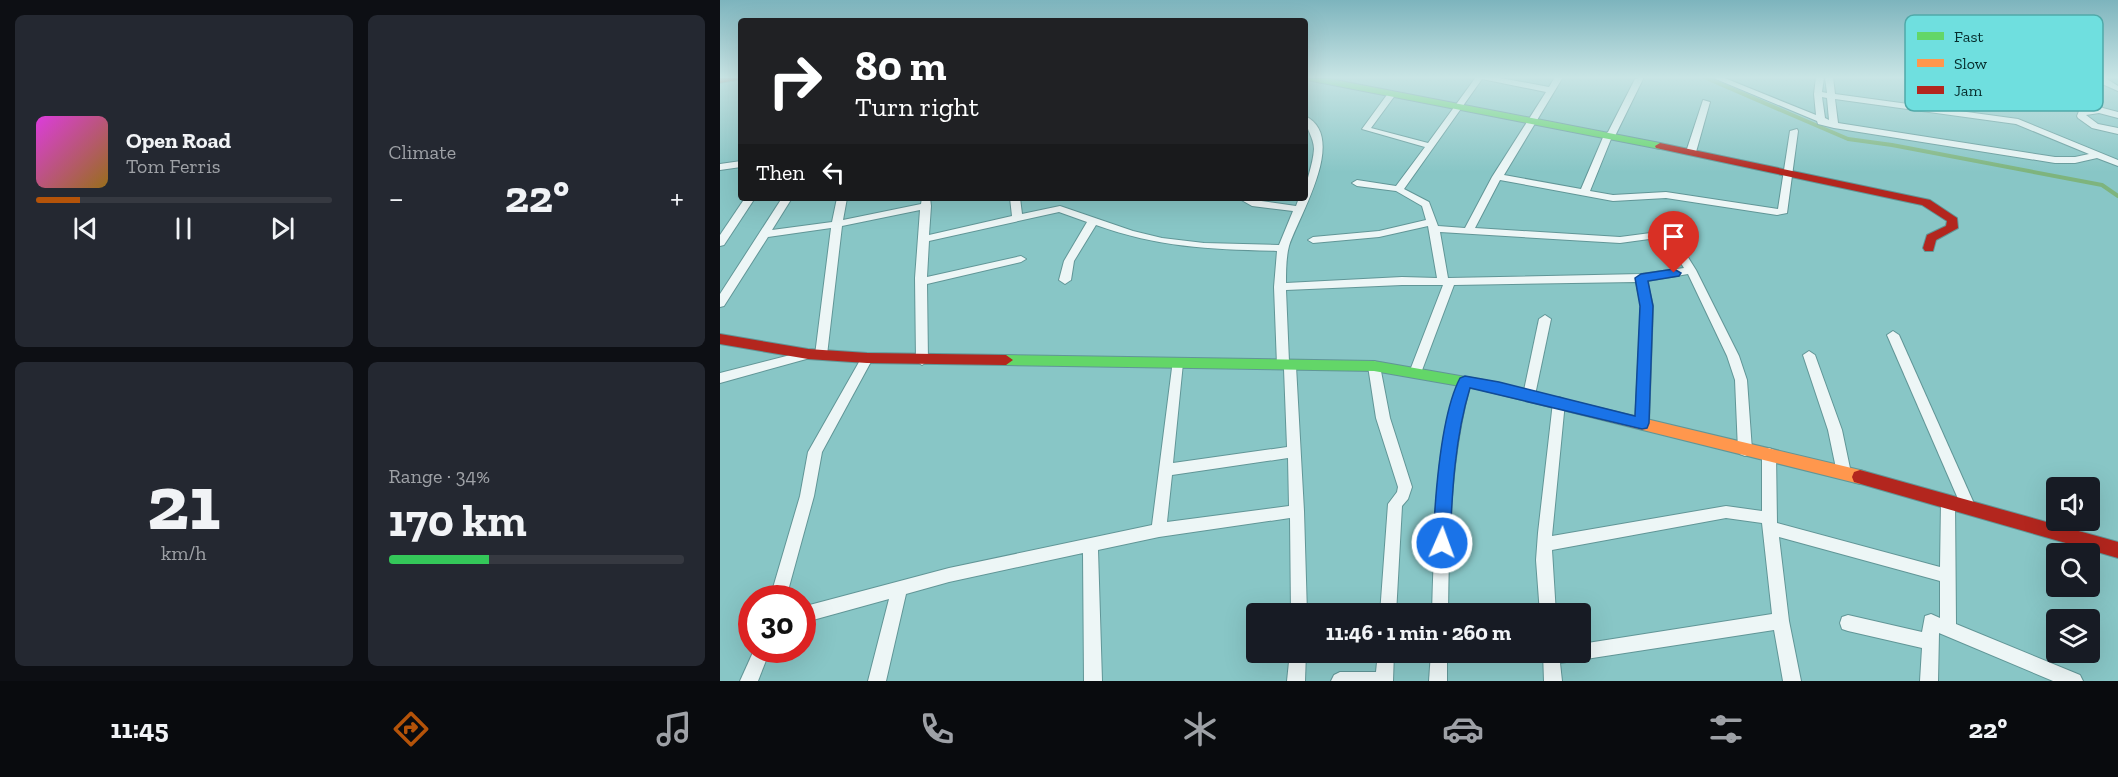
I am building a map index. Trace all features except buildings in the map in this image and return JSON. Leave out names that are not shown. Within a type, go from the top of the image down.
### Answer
[{"type":"main road","points":[[1473,109],[1926,202],[1953,220],[1952,228],[1931,238],[1929,248]]},
{"type":"main road","points":[[720,339],[814,355],[922,361],[1374,366],[1528,395],[1745,450],[1844,472],[2118,550]]},
{"type":"street","points":[[1381,109],[1366,129],[1431,146]]},
{"type":"street","points":[[1399,189],[1457,109]]},
{"type":"street","points":[[1469,231],[1497,177],[1538,109]]},
{"type":"street","points":[[1584,193],[1624,109]]},
{"type":"street","points":[[1690,152],[1704,109]]},
{"type":"street","points":[[1790,109],[1834,125],[2055,160],[2075,160],[2098,155]]},
{"type":"street","points":[[1820,109],[1821,122]]},
{"type":"street","points":[[1832,109],[1834,125]]},
{"type":"street","points":[[1941,111],[2018,122],[2118,163]]},
{"type":"street","points":[[2092,111],[2084,112],[2081,116],[2088,123],[2118,131]]},
{"type":"street","points":[[2103,111],[2118,115]]},
{"type":"street","points":[[1308,122],[1317,133],[1319,141],[1315,171],[1308,189]]},
{"type":"street","points":[[1497,177],[1613,198],[1666,195],[1777,212],[1783,211],[1794,131]]},
{"type":"street","points":[[720,167],[738,164]]},
{"type":"street","points":[[1357,183],[1399,189],[1403,194],[1426,204],[1433,225],[1446,281],[1415,373]]},
{"type":"street","points":[[720,243],[748,201]]},
{"type":"street","points":[[720,303],[785,201]]},
{"type":"street","points":[[720,378],[814,355],[841,201]]},
{"type":"street","points":[[1015,201],[1017,218]]},
{"type":"street","points":[[1248,201],[1252,204],[1300,209]]},
{"type":"street","points":[[1299,603],[1298,511],[1280,287],[1283,248],[1303,201]]},
{"type":"street","points":[[764,234],[837,224],[926,202],[921,282],[922,361]]},
{"type":"street","points":[[924,239],[1060,209],[1130,234],[1162,241],[1204,246],[1283,248]]},
{"type":"street","points":[[1065,280],[1069,261],[1093,221]]},
{"type":"street","points":[[1313,240],[1379,234],[1433,225],[1469,231],[1620,240],[1666,234],[1691,270],[1733,356],[1742,380],[1745,450]]},
{"type":"street","points":[[921,282],[1021,259]]},
{"type":"street","points":[[1280,287],[1446,281],[1641,278],[1691,270]]},
{"type":"street","points":[[1641,278],[1647,306],[1642,423]]},
{"type":"street","points":[[1528,395],[1545,319]]},
{"type":"street","points":[[1893,335],[1969,508]]},
{"type":"street","points":[[1809,355],[1835,430],[1844,472]]},
{"type":"street","points":[[782,585],[807,496],[815,452],[867,358]]},
{"type":"street","points":[[1159,530],[1177,363]]},
{"type":"street","points":[[1374,366],[1383,418],[1405,487],[1403,495],[1395,504],[1389,603]]},
{"type":"street","points":[[1440,603],[1443,503],[1455,413],[1465,382]]},
{"type":"street","points":[[1548,603],[1545,544],[1559,402]]},
{"type":"street","points":[[1166,470],[1294,452]]},
{"type":"street","points":[[1769,454],[1770,523],[1781,621],[1792,681]]},
{"type":"street","points":[[1948,502],[1948,629]]},
{"type":"street","points":[[816,611],[949,575],[1159,530],[1298,511]]},
{"type":"street","points":[[1545,544],[1726,512],[1948,576]]},
{"type":"street","points":[[1090,545],[1093,681]]},
{"type":"street","points":[[877,681],[899,590]]},
{"type":"street","points":[[1591,650],[1781,621]]},
{"type":"street","points":[[1929,681],[1931,622],[2074,681]]},
{"type":"street","points":[[1848,623],[1930,642]]},
{"type":"street","points":[[749,681],[757,663]]},
{"type":"street","points":[[1296,681],[1297,663]]},
{"type":"street","points":[[1340,681],[1384,681],[1385,663]]},
{"type":"street","points":[[1438,681],[1439,663]]},
{"type":"street","points":[[1552,663],[1553,681]]},
{"type":"waterway","points":[[1778,109],[1848,139],[1892,145],[2102,185],[2118,196]]},
{"type":"traffic: fast","points":[[1470,109],[1660,146]]},
{"type":"traffic: fast","points":[[1006,360],[1374,366],[1483,385]]},
{"type":"traffic: slow","points":[[1483,385],[1860,477]]},
{"type":"traffic: jam","points":[[1660,146],[1926,202],[1953,220],[1952,228],[1931,238],[1929,248]]},
{"type":"traffic: jam","points":[[720,339],[808,354],[867,358],[1006,360]]},
{"type":"traffic: jam","points":[[1860,477],[2118,550]]},
{"type":"route","points":[[1442,543],[1443,503],[1455,413],[1465,382],[1499,388],[1642,423],[1647,306],[1641,278],[1674,273]]}]
